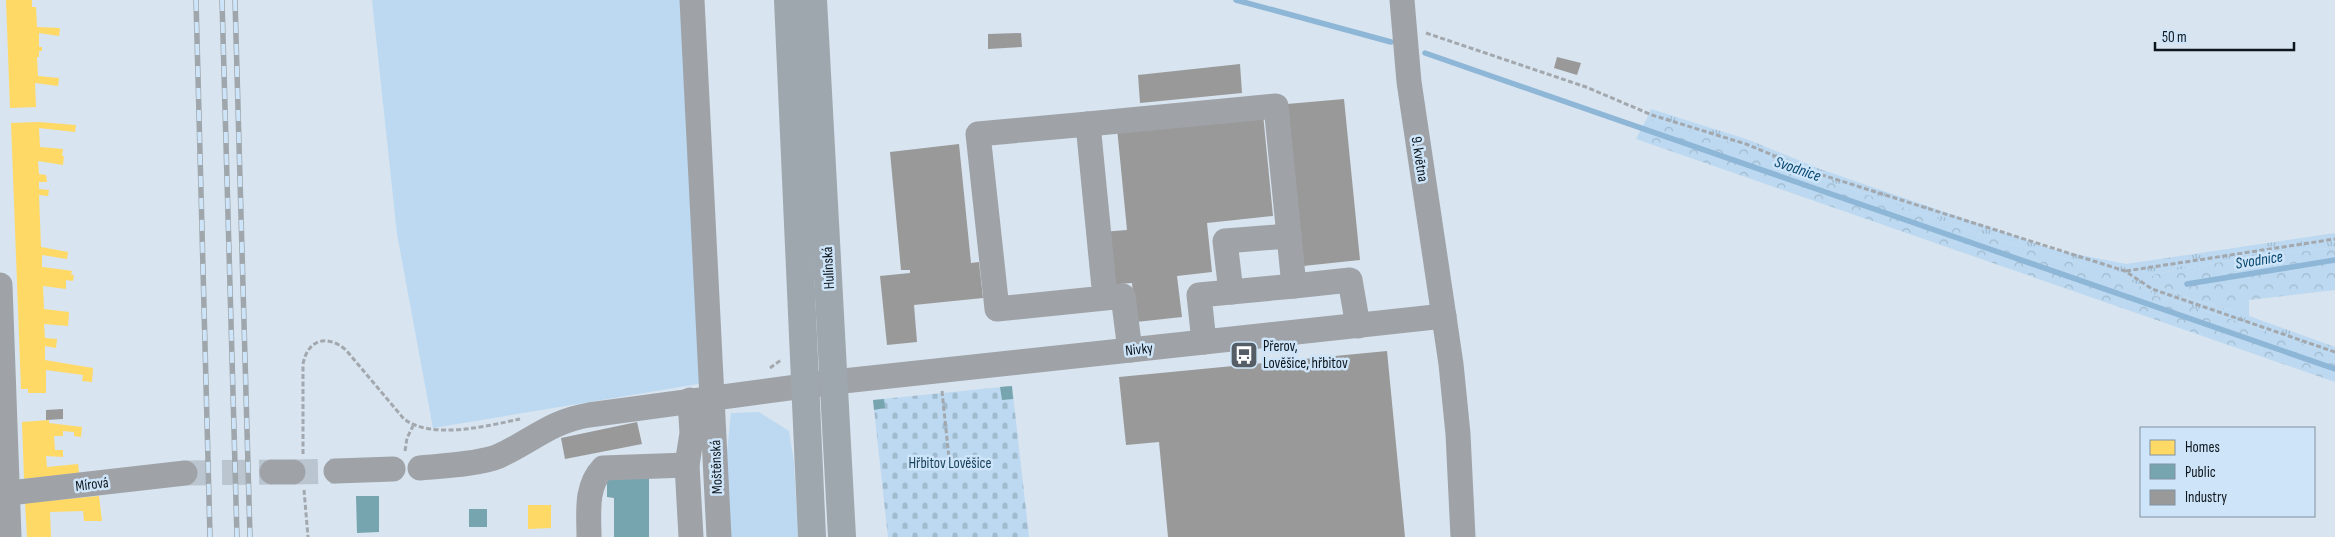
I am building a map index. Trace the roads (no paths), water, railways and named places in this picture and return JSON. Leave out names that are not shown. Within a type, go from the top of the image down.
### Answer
[{"type":"main road","name":"Hulínská","points":[[788,0],[812,537]]},
{"type":"main road","name":"Hulínská","points":[[813,0],[842,537]]},
{"type":"street","points":[[691,537],[687,465],[692,433],[702,398],[692,0]]},
{"type":"street","name":"9. května","points":[[1402,0],[1409,82],[1444,316],[1458,434],[1463,537]]},
{"type":"street","points":[[1130,350],[1123,296],[997,309],[978,134],[1276,106],[1294,286]]},
{"type":"street","points":[[1088,124],[1105,298]]},
{"type":"street","points":[[1231,292],[1225,241],[1289,236]]},
{"type":"street","points":[[1204,342],[1199,295],[1350,280],[1358,326]]},
{"type":"street","points":[[0,285],[4,494],[9,537]]},
{"type":"street","name":"Nivky","points":[[420,468],[498,457],[546,428],[570,418],[702,398],[1444,316]]},
{"type":"street","name":"Moštěnská","points":[[702,398],[719,537]]},
{"type":"street","points":[[590,537],[589,497],[597,475],[603,468],[687,465]]},
{"type":"street","points":[[336,471],[393,469]]},
{"type":"street","name":"Mírová","points":[[4,494],[184,473]]},
{"type":"waterway","name":"Svodnice","points":[[1236,0],[1391,42]]},
{"type":"waterway","name":"Svodnice","points":[[1425,53],[2335,369]]},
{"type":"waterway","name":"Svodnice","points":[[2187,284],[2335,260]]},
{"type":"tunnel","points":[[293,472],[336,471]]},
{"type":"tunnel","points":[[185,473],[272,472]]},
{"type":"railway","points":[[196,0],[210,537]]},
{"type":"railway","points":[[222,0],[237,537]]},
{"type":"railway","points":[[235,0],[250,537]]},
{"type":"place","name":"Přerov, Lověšice, hřbitov","points":[[1244,355]]},
{"type":"park label","name":"Hřbitov Lověšice","points":[[950,463]]}]
